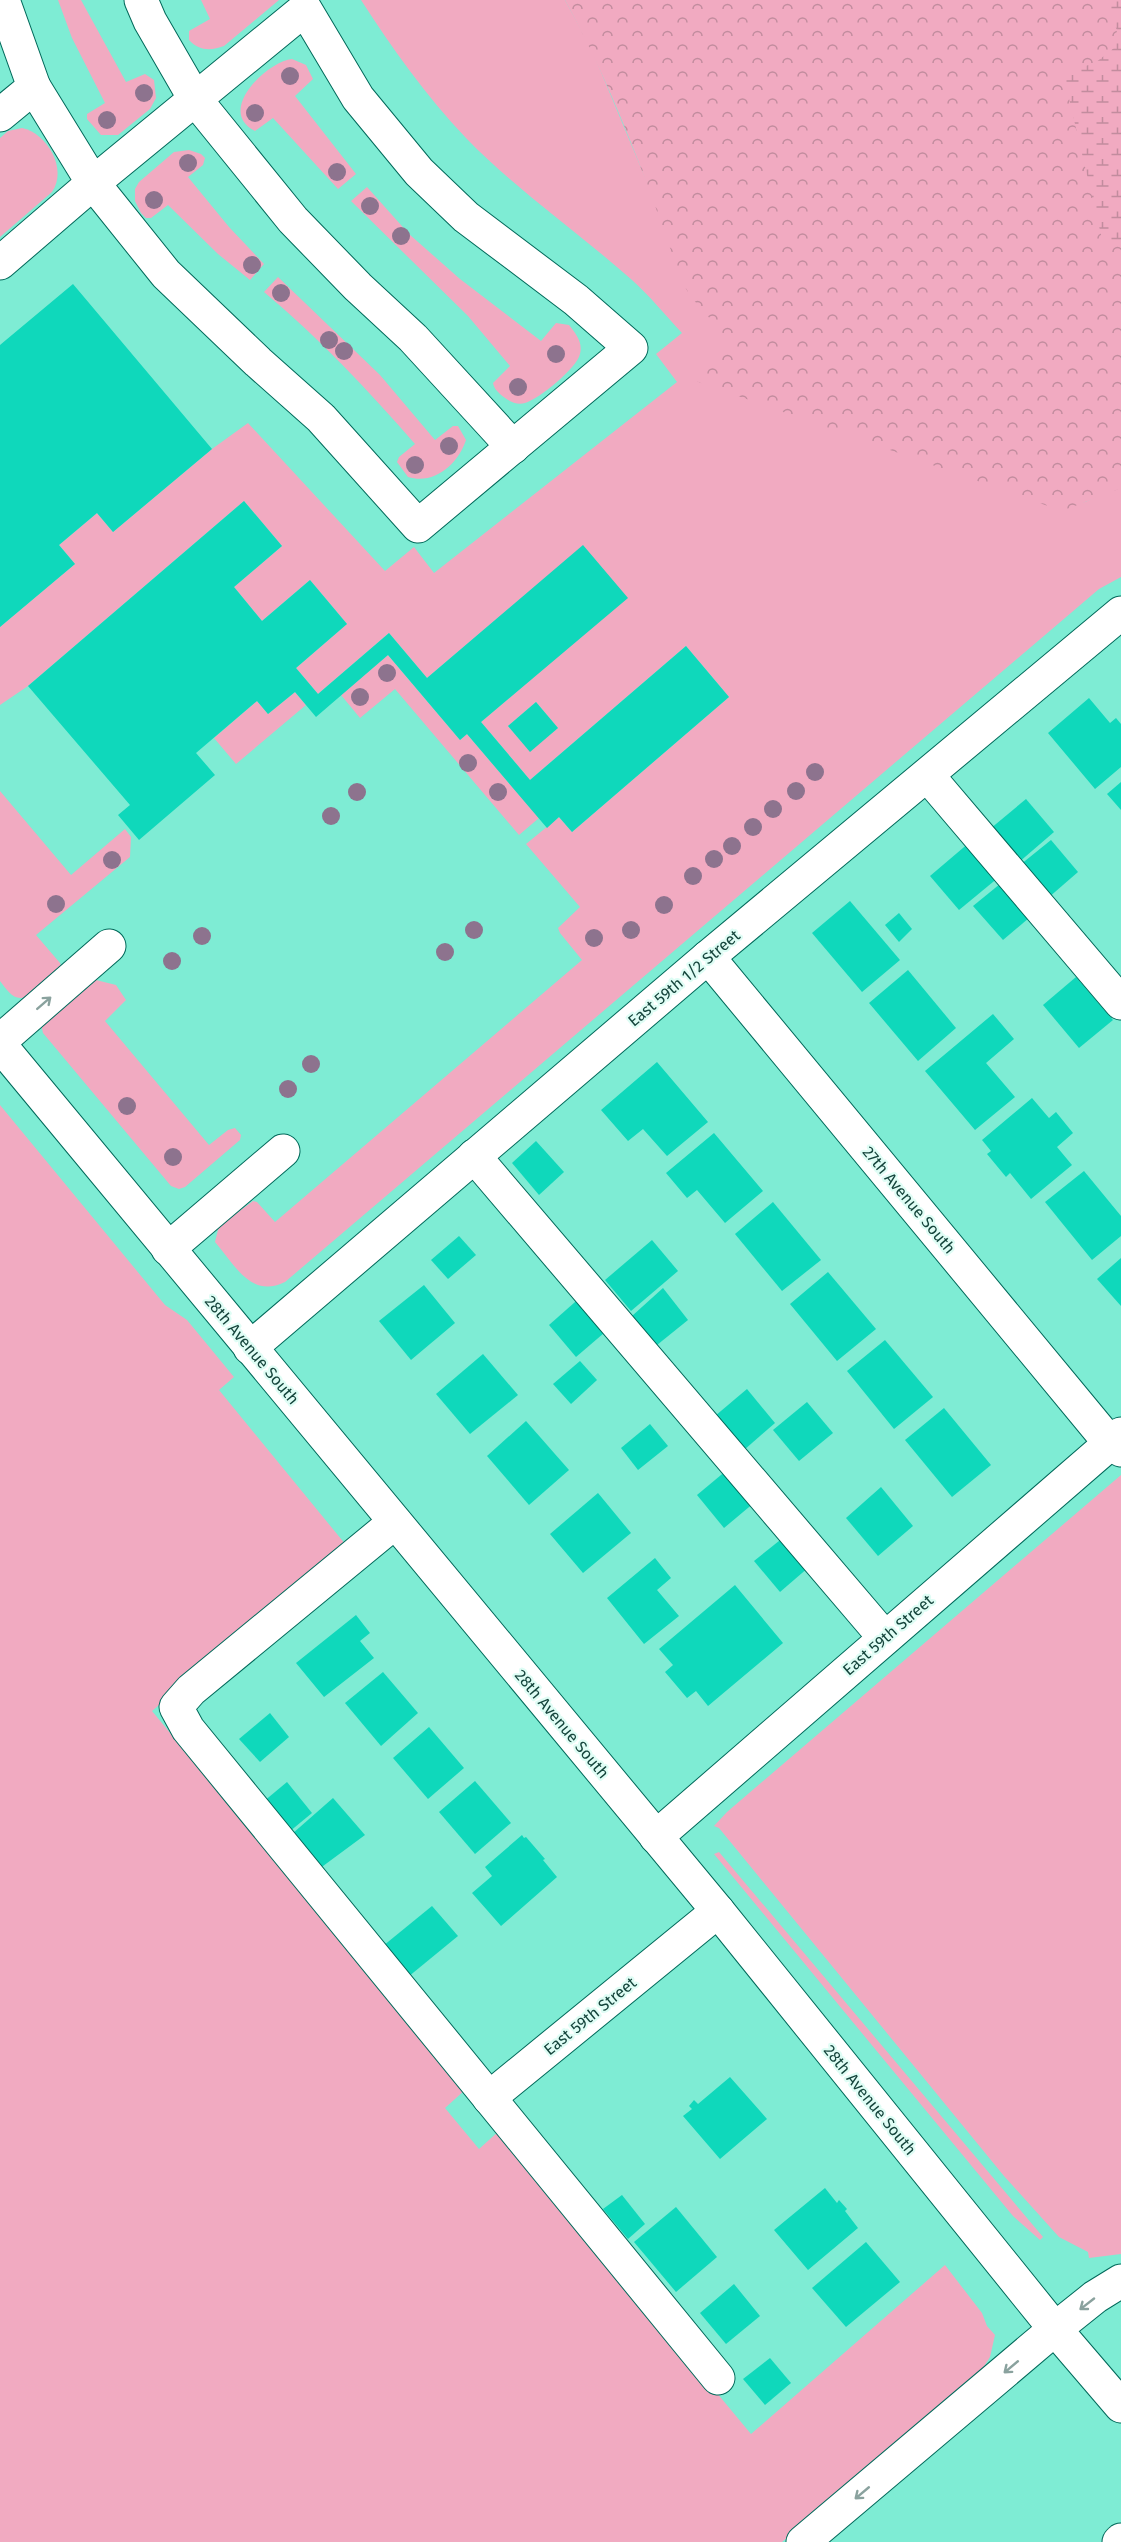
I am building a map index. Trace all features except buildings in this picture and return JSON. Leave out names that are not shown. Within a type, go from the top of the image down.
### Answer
[{"type":"main road","points":[[141,0],[150,21],[195,99],[293,220],[358,287],[413,338],[513,447]]},
{"type":"main road","points":[[0,263],[93,183],[305,9],[358,98],[419,172],[466,217],[576,300],[631,348],[418,526],[321,418],[258,362],[166,274],[93,183],[34,87],[2,3]]},
{"type":"main road","points":[[0,115],[34,87]]},
{"type":"main road","name":"East 59th 1/2 Street","points":[[250,1348],[708,957],[1121,613]]},
{"type":"main road","points":[[928,776],[1121,1003]]},
{"type":"main road","points":[[0,1043],[109,946]]},
{"type":"main road","name":"27th Avenue South","points":[[708,957],[1117,1442]]},
{"type":"main road","name":"28th Avenue South","points":[[0,1043],[168,1249],[718,1911],[1055,2329],[1121,2406]]},
{"type":"main road","points":[[168,1249],[283,1151]]},
{"type":"main road","points":[[474,1156],[885,1638]]},
{"type":"main road","name":"East 59th Street","points":[[656,1837],[885,1638],[1117,1442]]},
{"type":"main road","points":[[395,1522],[191,1690],[176,1707],[188,1729],[718,2378]]},
{"type":"main road","name":"East 59th Street","points":[[489,2098],[718,1911]]},
{"type":"main road","points":[[803,2542],[1055,2329],[1095,2297],[1121,2282]]},
{"type":"green space","points":[[58,0],[81,0],[126,82],[145,74],[154,80],[156,98],[150,109],[118,135],[101,135],[87,119],[87,114],[105,103],[72,38]]},
{"type":"green space","points":[[201,0],[279,0],[224,46],[210,49],[201,48],[189,40],[189,31],[210,19]]},
{"type":"green space","points":[[361,0],[565,0],[591,48],[654,199],[1066,504],[1085,502],[1121,485],[1121,577],[1099,589],[285,1282],[263,1286],[245,1277],[215,1242],[219,1226],[253,1201],[257,1202],[275,1222],[582,960],[558,928],[580,907],[526,844],[559,817],[572,832],[729,697],[686,646],[530,780],[481,722],[627,598],[583,546],[427,678],[389,633],[318,694],[296,668],[347,624],[310,580],[262,621],[234,587],[282,546],[244,501],[28,686],[0,705],[0,627],[75,564],[59,545],[97,513],[113,532],[212,449],[248,423],[385,571],[414,547],[434,573],[677,382],[656,354],[682,333],[632,280],[526,193],[466,138],[423,89]],"holes":[[[536,702],[558,728],[530,751],[508,726]]]},
{"type":"green space","points":[[565,0],[1121,0],[1121,488],[1062,511],[693,380],[734,346],[691,297],[682,282],[630,139],[583,34]]},
{"type":"green space","points":[[1102,0],[1121,0],[1121,241],[1103,243],[1063,73],[1095,63],[1114,48],[1117,30]]},
{"type":"green space","points":[[292,59],[306,65],[313,79],[295,96],[356,174],[338,189],[273,118],[255,131],[244,122],[241,112],[243,100],[250,88],[270,68]]},
{"type":"green space","points":[[22,128],[31,131],[47,144],[56,163],[58,173],[56,183],[52,192],[0,237],[0,138],[8,131]]},
{"type":"green space","points":[[189,150],[205,158],[203,165],[188,177],[229,227],[264,264],[250,280],[218,254],[168,205],[151,218],[146,218],[135,201],[135,189],[139,182],[174,152]]},
{"type":"green space","points":[[367,187],[409,234],[460,279],[541,341],[556,323],[569,325],[581,346],[577,360],[565,375],[548,389],[522,404],[515,403],[500,394],[493,383],[510,366],[468,316],[351,201]]},
{"type":"green space","points":[[278,277],[380,375],[435,440],[453,426],[458,426],[466,440],[451,464],[436,475],[427,478],[408,477],[397,462],[399,457],[415,444],[342,365],[264,292]]},
{"type":"green space","points":[[388,655],[460,740],[467,734],[539,818],[519,835],[395,689],[360,718],[341,695]]},
{"type":"green space","points":[[295,692],[306,705],[236,764],[214,738],[257,701],[268,714]]},
{"type":"green space","points":[[0,791],[71,875],[125,829],[131,837],[130,857],[36,935],[61,966],[26,997],[21,998],[11,994],[0,981]]},
{"type":"green space","points":[[96,980],[116,985],[126,1000],[105,1021],[209,1145],[228,1130],[235,1128],[241,1135],[240,1140],[185,1187],[179,1189],[171,1186],[43,1033],[41,1024],[79,985]]},
{"type":"green space","points":[[0,1105],[165,1305],[187,1320],[234,1377],[219,1390],[346,1545],[152,1711],[465,2090],[445,2108],[479,2149],[499,2131],[751,2434],[945,2265],[982,2313],[987,2326],[995,2335],[990,2357],[978,2376],[782,2542],[0,2542]]},
{"type":"green space","points":[[1121,1475],[1121,2254],[1089,2258],[1088,2252],[1059,2237],[1004,2176],[719,1828],[714,1826],[727,1812]]},
{"type":"green space","points":[[719,1852],[1043,2237],[1040,2240],[1013,2216],[714,1854]]}]
